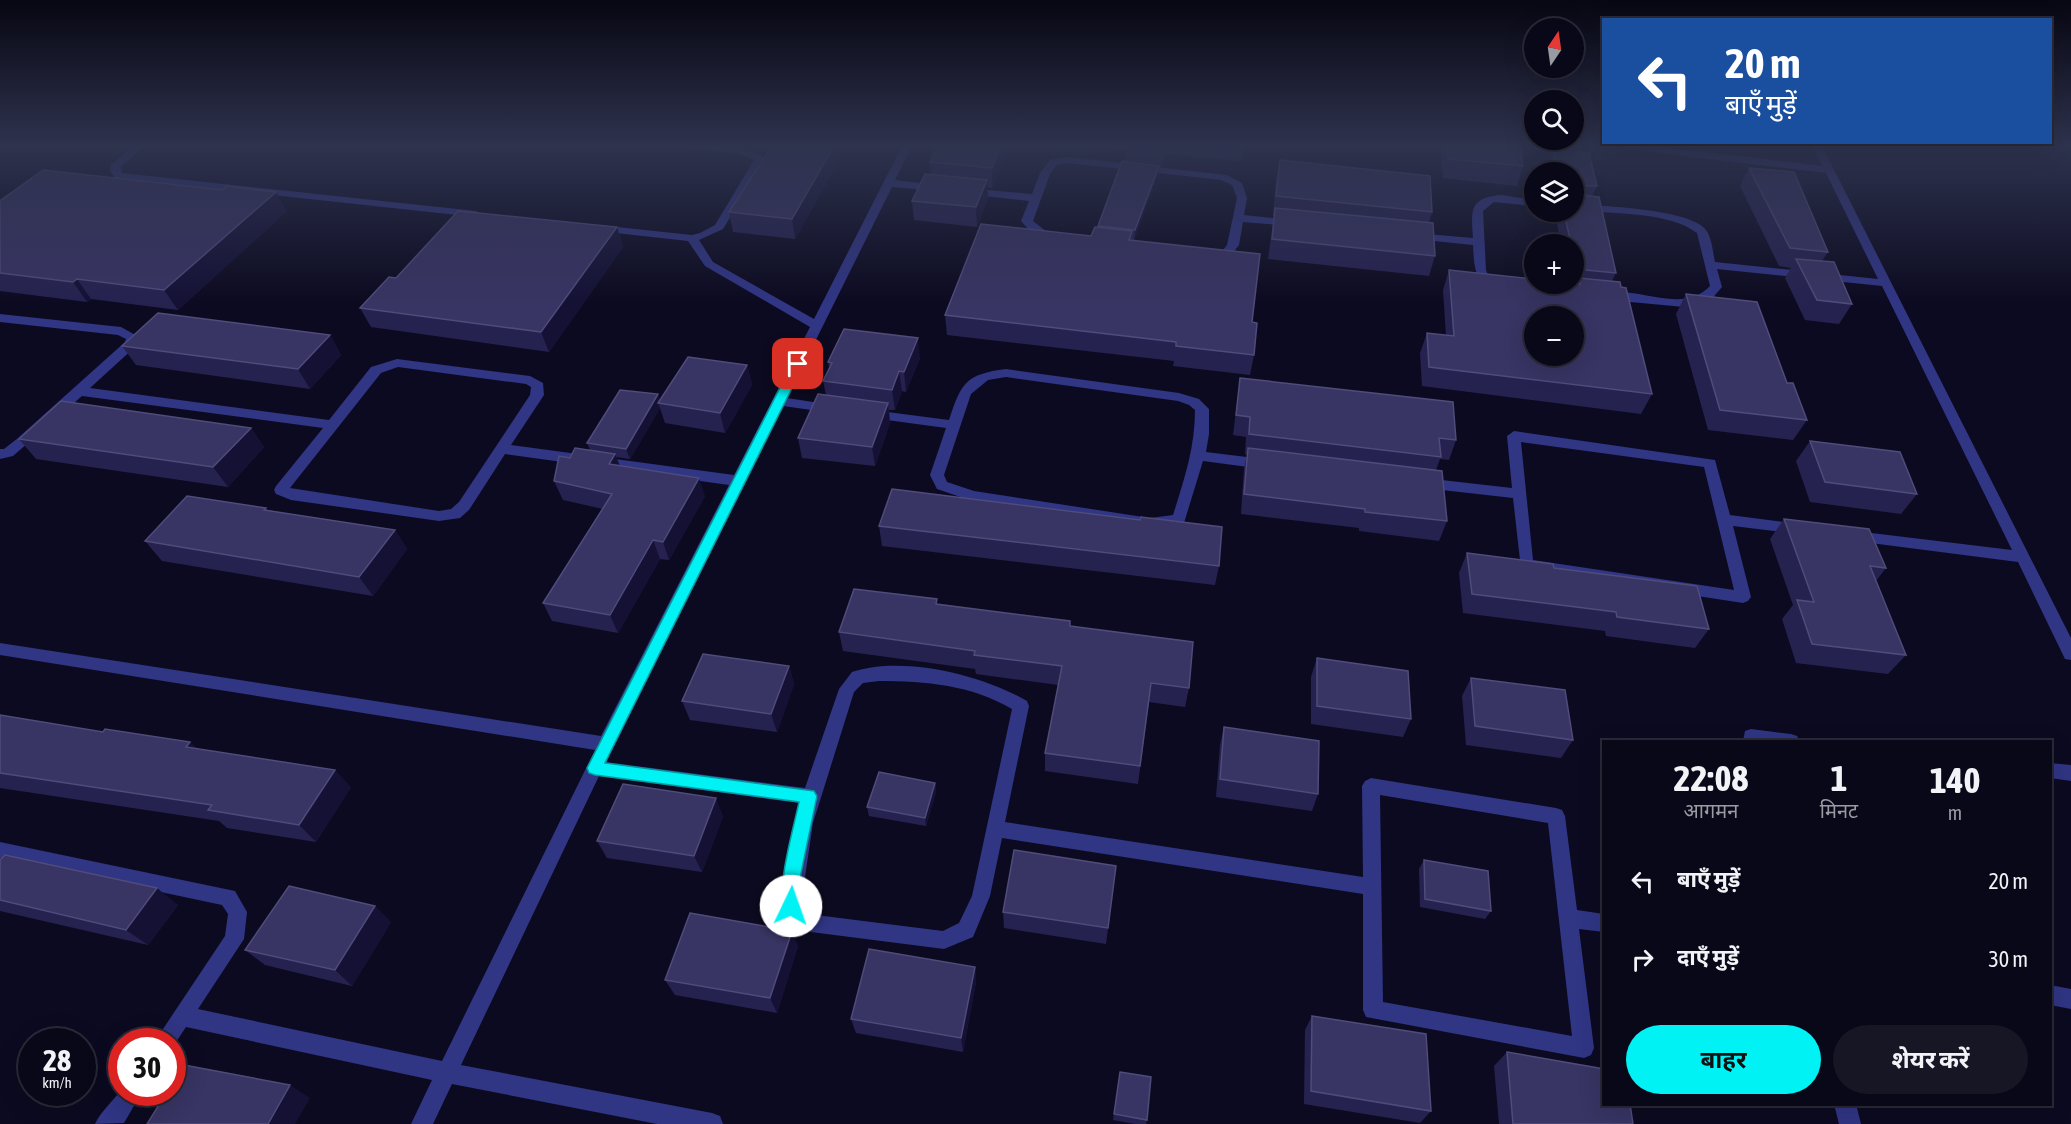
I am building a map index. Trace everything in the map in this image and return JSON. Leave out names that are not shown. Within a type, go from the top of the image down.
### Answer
[{"type":"street","points":[[327,198],[490,216]]},
{"type":"street","points":[[585,226],[692,238],[703,236],[719,227],[736,198]]},
{"type":"street","points":[[422,1124],[606,744],[881,198]]},
{"type":"street","points":[[1036,198],[1027,221],[1044,235],[1214,255],[1227,253],[1233,245],[1242,198]]},
{"type":"street","points":[[1844,198],[2071,654]]},
{"type":"street","points":[[1511,286],[1483,277],[1480,270],[1477,211],[1480,204],[1487,200],[1524,202]]},
{"type":"street","points":[[1584,208],[1689,222],[1697,226],[1702,232],[1716,287],[1705,299],[1684,303],[1602,295]]},
{"type":"street","points":[[1238,218],[1306,225]]},
{"type":"street","points":[[1398,234],[1478,242]]},
{"type":"street","points":[[692,238],[709,264],[817,326]]},
{"type":"street","points":[[1712,265],[1886,283]]},
{"type":"street","points":[[0,318],[121,331],[133,337],[131,344],[79,391],[8,453],[0,454]]},
{"type":"street","points":[[397,363],[530,380],[538,386],[537,395],[464,506],[455,514],[439,516],[291,495],[281,490],[333,425],[376,370],[397,363]]},
{"type":"street","points":[[994,374],[1017,374],[1179,397],[1194,402],[1202,409],[1203,416],[1198,456],[1179,519],[1165,523],[1150,523],[972,496],[942,485],[937,475],[965,392],[984,376],[994,374]]},
{"type":"street","points":[[79,391],[333,425]]},
{"type":"street","points":[[779,402],[955,425]]},
{"type":"street","points":[[1514,436],[1710,463],[1724,520],[1743,597],[1526,565],[1514,436]]},
{"type":"street","points":[[502,448],[738,481]]},
{"type":"street","points":[[1198,456],[1281,466]]},
{"type":"street","points":[[1412,482],[1519,494]]},
{"type":"street","points":[[1724,520],[1816,531]]},
{"type":"street","points":[[1839,534],[2023,557]]},
{"type":"street","points":[[0,649],[606,744]]},
{"type":"street","points":[[914,674],[980,685],[1003,693],[1021,706],[995,829],[981,896],[966,930],[944,940],[803,922],[791,906],[792,873],[809,796],[847,688],[858,677],[914,674]]},
{"type":"street","points":[[1752,740],[1751,736],[1783,740]]},
{"type":"street","points":[[595,768],[809,796]]},
{"type":"street","points":[[2052,770],[2071,773]]},
{"type":"street","points":[[1371,786],[1556,816],[1568,918],[1584,1048],[1372,1010],[1371,786]]},
{"type":"street","points":[[995,829],[1372,887]]},
{"type":"street","points":[[0,850],[228,897],[238,912],[234,939],[174,1028]]},
{"type":"street","points":[[1568,918],[1602,923]]},
{"type":"street","points":[[2052,995],[2071,999]]},
{"type":"street","points":[[182,1016],[448,1073],[690,1122],[712,1124]]},
{"type":"street","points":[[105,1124],[122,1106]]},
{"type":"street","points":[[1846,1106],[1850,1124]]},
{"type":"building","points":[[4,198],[269,198],[164,290],[77,279],[73,282],[0,273],[0,201]]},
{"type":"building","points":[[738,198],[804,198],[792,219],[729,212]]},
{"type":"building","points":[[913,198],[979,198],[976,207],[912,201]]},
{"type":"building","points":[[1108,198],[1147,198],[1135,230],[1098,226]]},
{"type":"building","points":[[1300,198],[1431,198],[1432,212]]},
{"type":"building","points":[[1584,198],[1599,198],[1616,273],[1584,270],[1584,234],[1569,234],[1566,222],[1584,222]]},
{"type":"building","points":[[1765,198],[1805,198],[1828,252],[1790,248]]},
{"type":"building","points":[[1275,208],[1433,223],[1435,256],[1272,239]]},
{"type":"building","points":[[458,211],[617,227],[541,332],[360,308],[389,277],[396,278]]},
{"type":"building","points":[[981,224],[1091,236],[1095,227],[1132,231],[1129,240],[1260,254],[1252,322],[1257,323],[1254,355],[1176,346],[1176,342],[945,315]]},
{"type":"building","points":[[1796,259],[1834,262],[1852,304],[1817,300]]},
{"type":"building","points":[[1449,270],[1524,278],[1524,294],[1584,294],[1584,278],[1620,282],[1621,287],[1626,288],[1652,394],[1429,367],[1427,333],[1454,336]]},
{"type":"building","points":[[1686,294],[1757,302],[1787,383],[1793,383],[1807,420],[1720,410]]},
{"type":"building","points":[[158,313],[330,335],[298,369],[122,346]]},
{"type":"building","points":[[844,329],[918,338],[904,372],[899,371],[892,390],[823,381],[832,363],[828,362]]},
{"type":"building","points":[[688,357],[747,365],[720,413],[658,403]]},
{"type":"building","points":[[1240,378],[1453,402],[1456,440],[1439,438],[1441,457],[1249,434],[1250,417],[1236,415]]},
{"type":"building","points":[[620,390],[658,394],[626,449],[587,443]]},
{"type":"building","points":[[818,394],[888,403],[872,447],[798,438]]},
{"type":"building","points":[[61,401],[251,428],[213,467],[19,439]]},
{"type":"building","points":[[1810,441],[1900,452],[1917,494],[1825,482]]},
{"type":"building","points":[[575,448],[615,454],[609,464],[699,478],[663,542],[653,540],[610,615],[543,603],[612,494],[554,481],[559,456],[570,458]]},
{"type":"building","points":[[1248,448],[1442,471],[1447,521],[1365,512],[1365,509],[1244,494]]},
{"type":"building","points":[[892,489],[1140,520],[1141,517],[1222,527],[1219,566],[879,526]]},
{"type":"building","points":[[187,496],[395,530],[359,577],[145,541]]},
{"type":"building","points":[[1784,519],[1869,529],[1886,568],[1870,566],[1906,655],[1812,644],[1797,600],[1814,602]]},
{"type":"building","points":[[1467,553],[1553,564],[1554,568],[1697,586],[1709,629],[1617,617],[1616,612],[1472,594]]},
{"type":"building","points":[[854,589],[937,599],[936,604],[1070,621],[1070,626],[1193,642],[1189,688],[1151,683],[1140,766],[1045,753],[1062,666],[974,655],[975,651],[839,632]]},
{"type":"building","points":[[703,654],[789,666],[771,714],[682,701]]},
{"type":"building","points":[[1317,658],[1408,671],[1411,719],[1317,706]]},
{"type":"building","points":[[1471,678],[1565,690],[1573,740],[1475,726]]},
{"type":"building","points":[[0,715],[103,732],[105,729],[190,742],[186,747],[335,770],[299,825],[208,810],[212,805],[0,773]]},
{"type":"building","points":[[1224,727],[1319,741],[1318,794],[1220,779]]},
{"type":"building","points":[[879,772],[935,783],[925,818],[867,807]]},
{"type":"building","points":[[623,784],[716,798],[694,856],[597,841]]},
{"type":"building","points":[[1014,850],[1116,866],[1108,928],[1003,912]]},
{"type":"building","points":[[5,855],[157,888],[126,930],[0,900],[0,860]]},
{"type":"building","points":[[1424,860],[1488,871],[1491,911],[1425,899]]},
{"type":"building","points":[[289,886],[375,906],[335,970],[245,950]]},
{"type":"building","points":[[690,913],[792,931],[770,998],[665,980]]},
{"type":"building","points":[[869,949],[975,967],[961,1038],[851,1019]]},
{"type":"building","points":[[1312,1016],[1426,1034],[1431,1111],[1311,1091]]},
{"type":"building","points":[[1507,1052],[1602,1069],[1602,1106],[1630,1106],[1633,1124],[1513,1124]]},
{"type":"building","points":[[186,1065],[290,1085],[268,1124],[147,1124],[158,1106],[186,1106]]},
{"type":"building","points":[[1120,1072],[1151,1077],[1147,1120],[1114,1114]]},
{"type":"route","points":[[791,906],[792,873],[809,796],[595,768],[798,364]]}]
